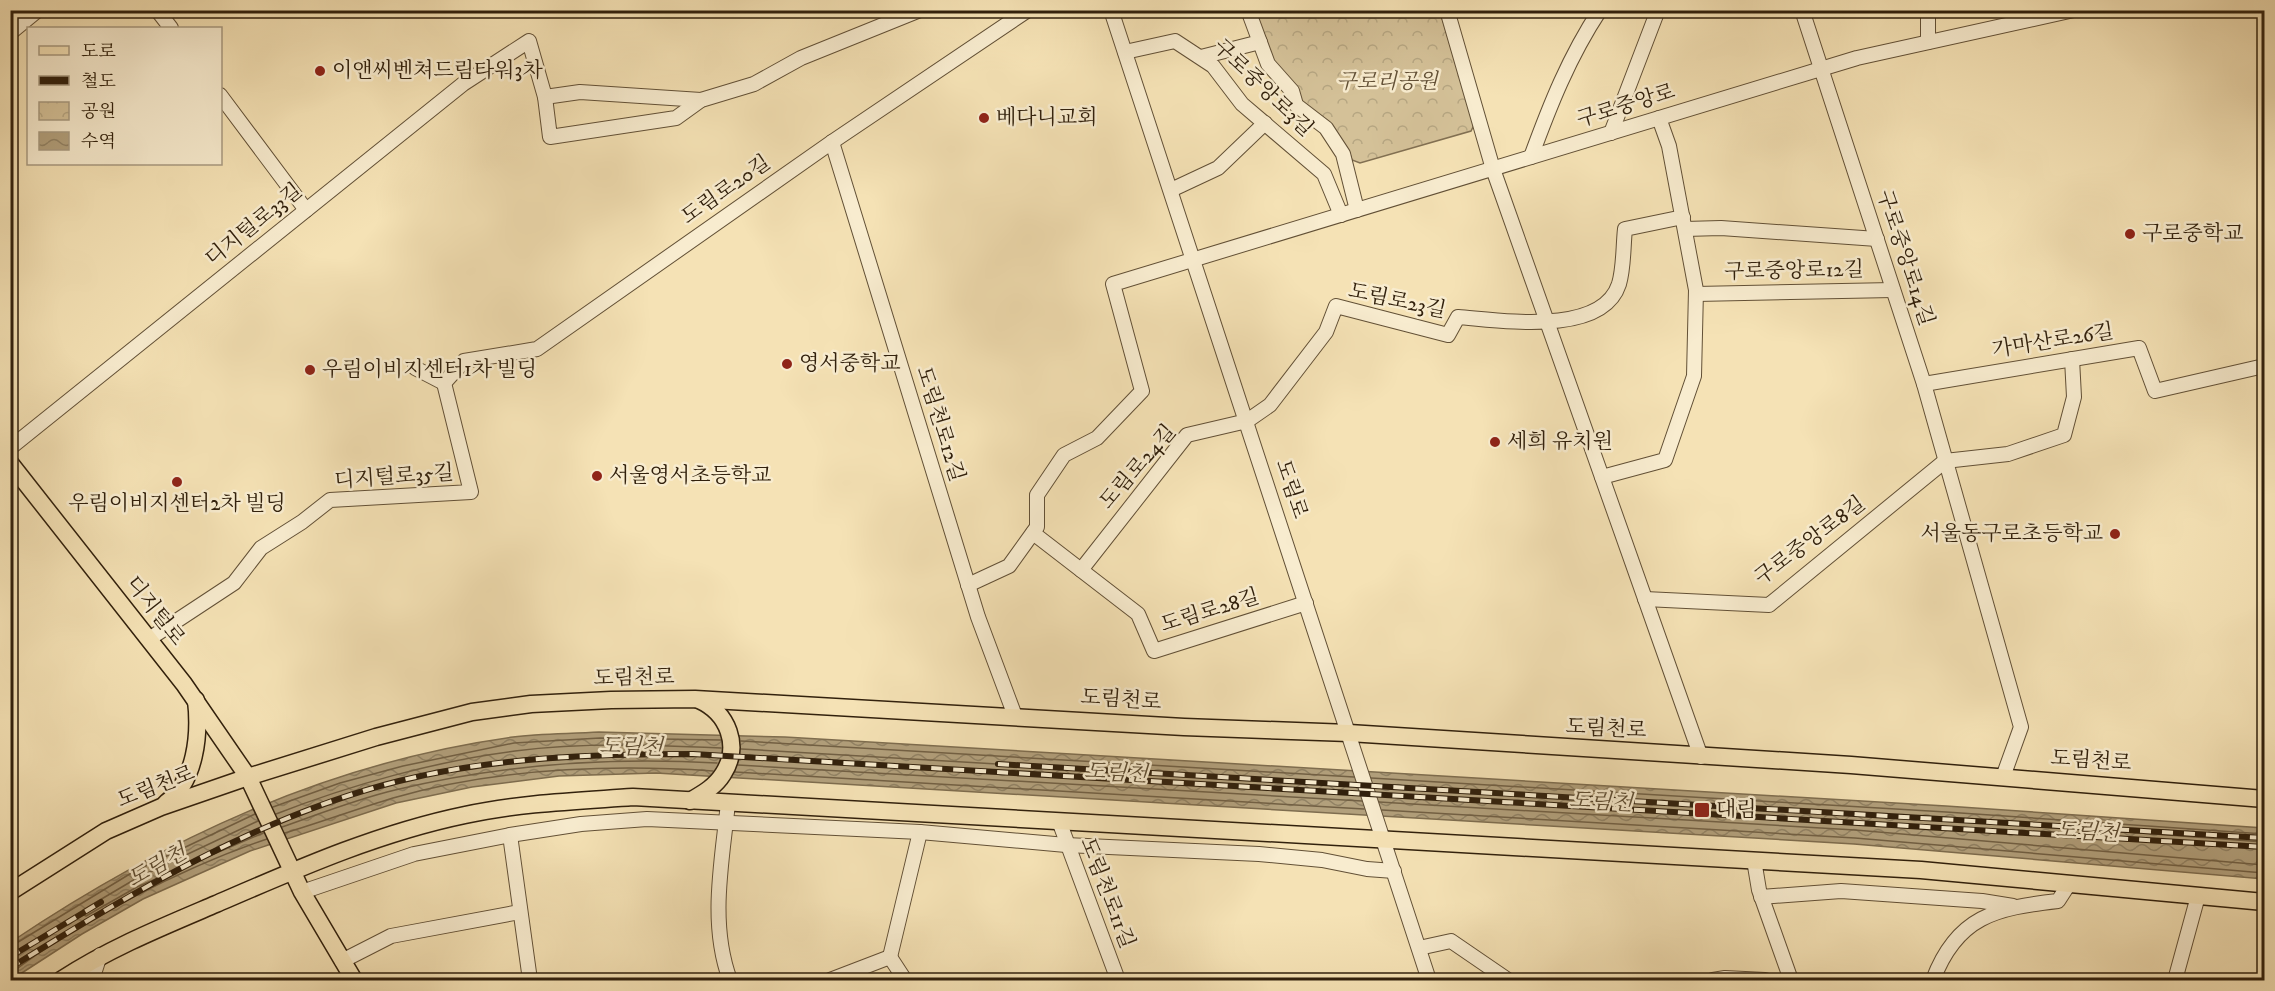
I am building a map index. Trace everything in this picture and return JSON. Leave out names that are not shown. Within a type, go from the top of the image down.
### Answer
[{"type":"main road","name":"디지털로","points":[[10,464],[196,699],[252,784],[288,862]]},
{"type":"main road","points":[[160,807],[179,790],[188,773],[196,741],[196,699]]},
{"type":"main road","name":"도림천로","points":[[10,892],[106,831],[160,807],[252,784],[376,737],[472,712],[531,704],[695,699],[1015,716],[1351,738],[1701,757],[2003,777],[2265,798]]},
{"type":"main road","points":[[695,699],[711,705],[723,716],[730,730],[730,752],[724,773],[712,787],[695,798]]},
{"type":"main road","points":[[61,981],[100,955],[288,862],[465,815],[539,803],[609,799],[695,798],[728,803],[1059,821],[1381,831],[1754,860],[1921,870],[2265,902]]},
{"type":"main road","points":[[288,862],[302,892],[354,981]]},
{"type":"street","points":[[10,33],[38,10]]},
{"type":"street","points":[[158,10],[170,27]]},
{"type":"street","points":[[701,100],[580,92],[545,97],[550,137],[676,118],[701,100],[754,84],[801,58],[920,10]]},
{"type":"street","name":"도림로20길","points":[[444,384],[464,361],[537,349],[832,142],[1028,10]]},
{"type":"street","name":"도림로","points":[[1111,10],[1195,260],[1429,981]]},
{"type":"street","points":[[1248,10],[1269,64],[1292,91],[1296,105],[1326,128],[1343,154],[1357,210]]},
{"type":"street","points":[[1447,10],[1493,169],[1701,757]]},
{"type":"street","points":[[1531,157],[1557,87],[1576,46],[1600,10]]},
{"type":"street","points":[[1611,133],[1658,10]]},
{"type":"street","name":"구로중앙로14길","points":[[1802,10],[1924,384],[2021,727],[2003,777]]},
{"type":"street","points":[[1928,10],[1928,42]]},
{"type":"street","name":"구로중앙로","points":[[1033,533],[1037,527],[1037,495],[1064,455],[1097,438],[1142,391],[1113,284],[1821,69],[1928,42],[2074,10]]},
{"type":"street","name":"디지털로33길","points":[[10,448],[463,84],[529,40],[545,97]]},
{"type":"street","name":"구로중앙로3길","points":[[1125,52],[1175,41],[1202,57],[1213,66],[1242,104],[1324,174],[1341,215]]},
{"type":"street","points":[[1202,57],[1260,42]]},
{"type":"street","points":[[222,98],[306,210]]},
{"type":"street","name":"구로중앙로12길","points":[[1602,477],[1665,460],[1694,376],[1696,294],[1669,146],[1659,118]]},
{"type":"street","points":[[1172,190],[1218,168],[1265,123]]},
{"type":"street","name":"도림천로12길","points":[[832,142],[968,585],[1015,716]]},
{"type":"street","points":[[1548,323],[1588,313],[1607,302],[1618,286],[1625,229],[1684,223]]},
{"type":"street","name":"구로중앙로12길","points":[[1684,223],[1721,228],[1876,239]]},
{"type":"street","name":"구로중앙로12길","points":[[1696,294],[1893,290]]},
{"type":"street","name":"도림로23길","points":[[1247,421],[1270,405],[1326,333],[1336,306],[1448,335],[1458,317],[1548,323]]},
{"type":"street","name":"가마산로26길","points":[[1924,384],[2139,348],[2155,391],[2265,366]]},
{"type":"street","points":[[1946,460],[2008,454],[2064,435],[2074,397],[2072,359]]},
{"type":"street","points":[[415,368],[444,384]]},
{"type":"street","name":"디지털로35길","points":[[149,639],[234,583],[261,548],[302,522],[330,500],[471,492],[444,384]]},
{"type":"street","name":"도림로24길","points":[[1081,570],[1187,435],[1247,421]]},
{"type":"street","name":"구로중앙로8길","points":[[1645,599],[1769,604],[1946,460]]},
{"type":"street","points":[[968,585],[1009,566],[1033,533]]},
{"type":"street","name":"도림로28길","points":[[1033,533],[1138,614],[1154,651],[1306,603]]},
{"type":"street","points":[[728,803],[718,898],[722,958],[729,977]]},
{"type":"street","points":[[302,892],[414,854],[581,824],[647,819],[920,832],[1066,845],[1259,854],[1322,860],[1367,869],[1394,871]]},
{"type":"street","name":"도림천로11길","points":[[1059,821],[1118,981]]},
{"type":"street","points":[[906,981],[890,957],[920,832]]},
{"type":"street","points":[[510,835],[530,981]]},
{"type":"street","points":[[1754,860],[1761,897],[1791,981]]},
{"type":"street","points":[[1934,981],[1939,966],[1956,939],[1985,915],[2013,906],[2058,901],[2069,884]]},
{"type":"street","points":[[1761,897],[1840,891],[1982,900],[2013,906]]},
{"type":"street","points":[[2175,981],[2198,896]]},
{"type":"street","points":[[342,961],[391,936],[520,912]]},
{"type":"street","points":[[1419,948],[1451,941],[1508,981]]},
{"type":"street","points":[[92,981],[100,955]]},
{"type":"street","points":[[830,981],[890,957]]},
{"type":"street","points":[[1713,981],[1725,978],[1765,981]]},
{"type":"green space","name":"구로리공원","points":[[1255,11],[1440,11],[1474,125],[1471,131],[1360,163],[1352,160],[1349,151],[1328,123],[1300,100],[1297,87],[1281,73],[1272,59]]},
{"type":"water","name":"도림천","points":[[599,732],[785,737],[1946,806],[2264,828],[2264,879],[1854,844],[656,773],[559,776],[472,787],[396,803],[250,851],[143,899],[82,934],[11,980],[11,942],[128,870],[250,811],[313,786],[378,765],[445,749],[513,737]]},
{"type":"railway","points":[[10,968],[149,885],[297,814],[348,796],[435,773],[508,762],[582,756],[693,754],[2264,847]]},
{"type":"railway","points":[[998,764],[2264,838]]},
{"type":"railway","points":[[10,957],[101,902]]},
{"type":"place","name":"이앤씨벤쳐드림타워3차","points":[[320,71]]},
{"type":"place","name":"베다니교회","points":[[984,118]]},
{"type":"place","name":"구로중학교","points":[[2130,234]]},
{"type":"place","name":"영서중학교","points":[[787,364]]},
{"type":"place","name":"우림이비지센터1차 빌딩","points":[[310,370]]},
{"type":"place","name":"세희 유치원","points":[[1495,442]]},
{"type":"place","name":"서울영서초등학교","points":[[597,476]]},
{"type":"place","name":"우림이비지센터2차 빌딩","points":[[177,482]]},
{"type":"place","name":"서울동구로초등학교","points":[[2115,534]]},
{"type":"place","name":"대림","points":[[1702,810]]}]
